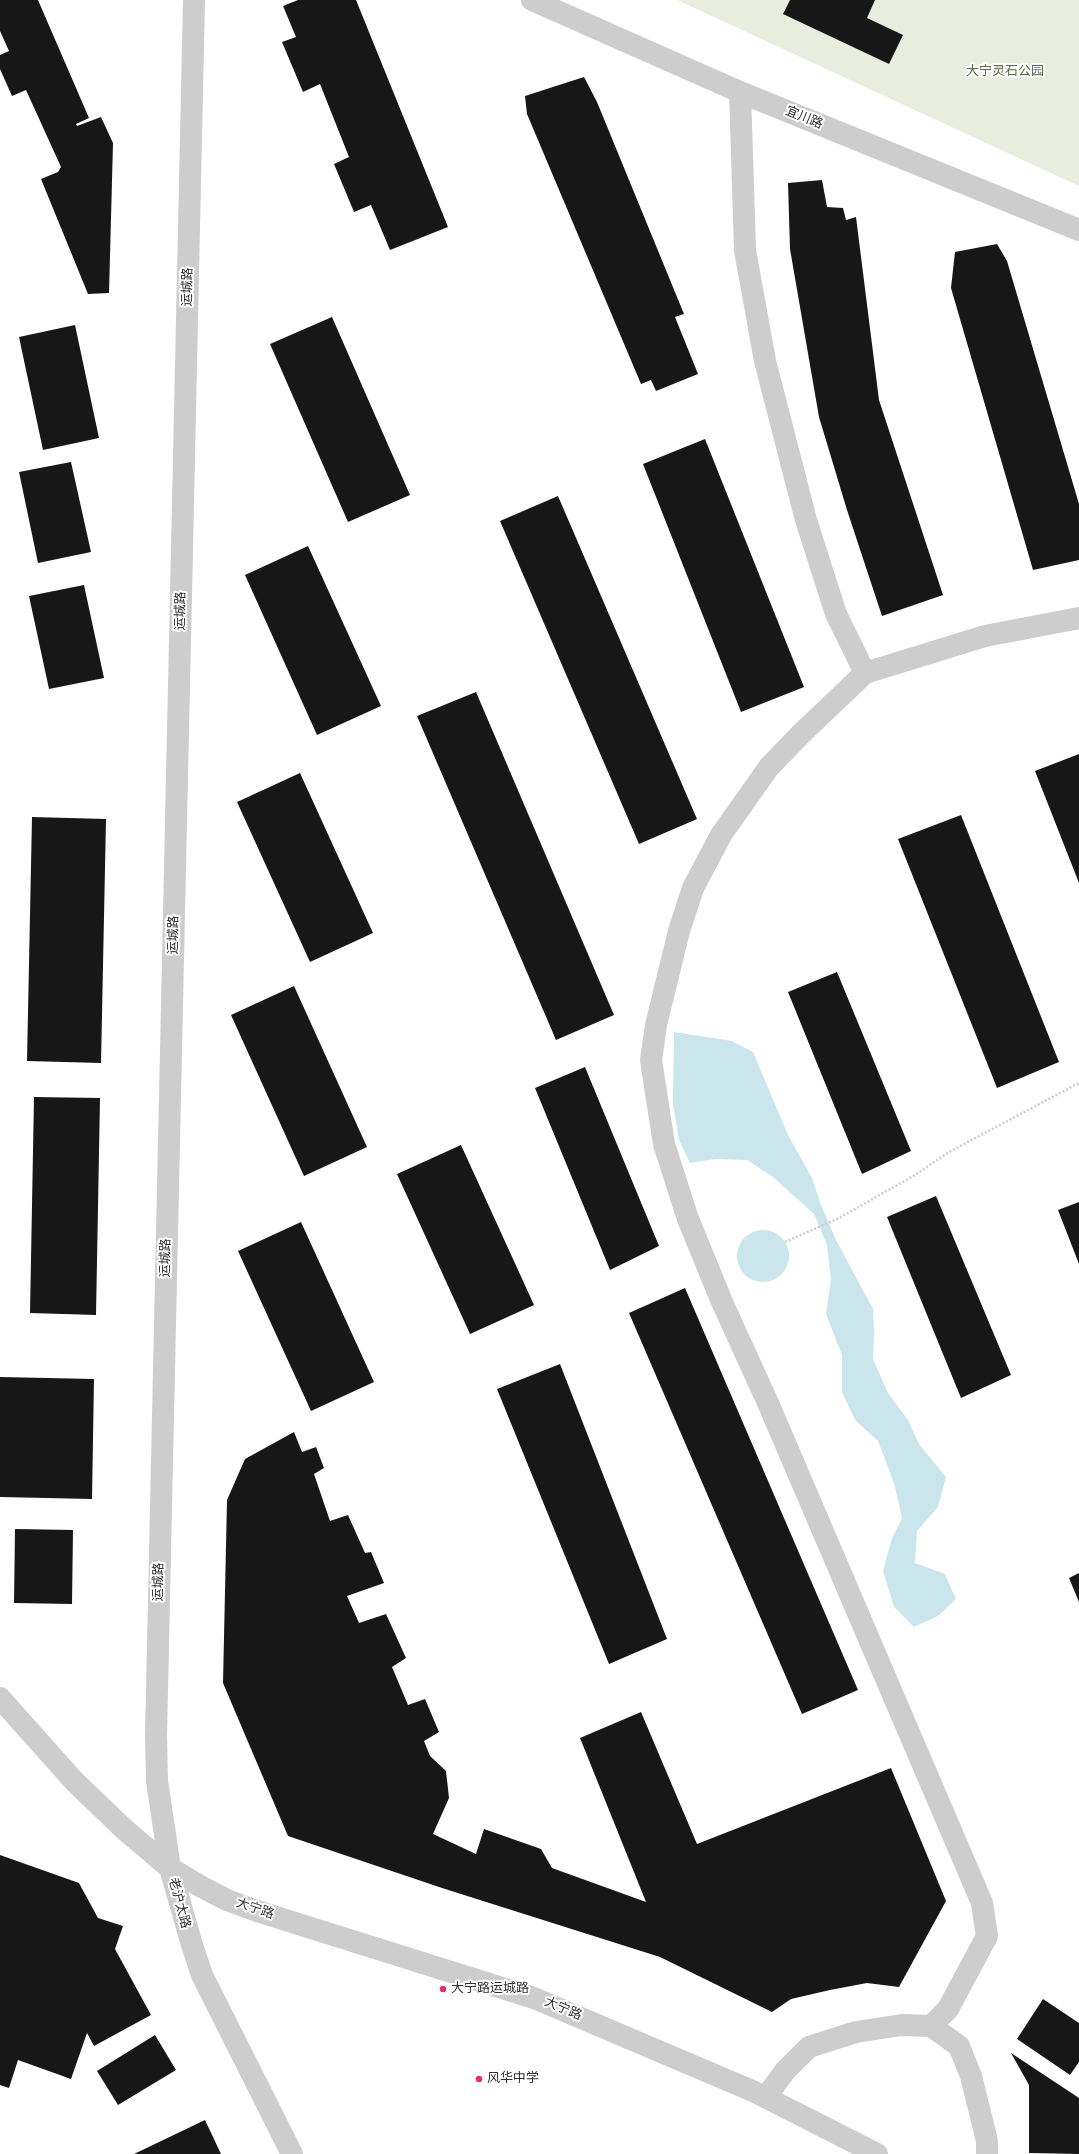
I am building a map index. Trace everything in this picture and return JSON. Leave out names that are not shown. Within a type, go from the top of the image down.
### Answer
[{"type":"street","name":"运城路","points":[[170,1868],[157,1781],[156,1735],[194,0]]},
{"type":"street","name":"宜川路","points":[[532,0],[740,92],[1079,230]]},
{"type":"street","points":[[740,92],[745,250],[765,361],[806,520],[836,614],[866,673]]},
{"type":"street","points":[[931,2026],[948,2009],[987,1936],[982,1903],[768,1403],[722,1302],[688,1219],[664,1144],[651,1060],[656,1026],[679,931],[693,888],[721,835],[770,767],[802,733],[866,673],[985,636],[1079,618]]},
{"type":"street","name":"老沪太路","points":[[0,1698],[75,1782],[124,1829],[170,1868],[179,1906],[202,1975],[292,2154]]},
{"type":"street","name":"大宁路","points":[[170,1868],[200,1886],[245,1906],[534,1998],[766,2097],[877,2154]]},
{"type":"street","points":[[766,2097],[785,2071],[809,2047],[856,2032],[902,2025],[931,2026],[959,2046],[971,2076],[987,2141],[987,2154]]},
{"type":"path","points":[[785,1242],[839,1218],[915,1175],[949,1152],[1079,1083]]},
{"type":"green space","name":"大宁灵石公园","points":[[677,0],[1079,0],[1079,186]]},
{"type":"water","points":[[674,1032],[732,1041],[753,1052],[788,1135],[812,1178],[821,1205],[836,1240],[873,1309],[873,1359],[888,1393],[908,1420],[919,1444],[946,1477],[938,1507],[917,1531],[915,1563],[945,1574],[956,1599],[938,1616],[914,1627],[894,1607],[883,1571],[892,1538],[902,1518],[894,1483],[878,1441],[855,1420],[842,1392],[842,1355],[826,1314],[831,1279],[827,1245],[814,1214],[773,1177],[747,1160],[715,1159],[690,1163],[679,1140],[673,1104]]},
{"type":"water","points":[[758,1230],[768,1230],[778,1234],[785,1241],[789,1251],[789,1261],[785,1271],[778,1278],[768,1282],[758,1282],[748,1278],[741,1271],[737,1261],[737,1251],[741,1241],[748,1234]]},
{"type":"building","points":[[0,0],[38,0],[89,118],[76,124],[77,126],[101,117],[113,143],[109,293],[88,294],[41,179],[58,172],[61,167],[26,90],[12,96],[0,69],[0,55],[9,51],[0,31]]},
{"type":"building","points":[[298,0],[356,0],[448,227],[390,250],[371,205],[354,212],[334,164],[349,157],[320,84],[303,92],[282,42],[296,37],[283,6]]},
{"type":"building","points":[[790,0],[875,0],[867,18],[903,35],[889,64],[783,14]]},
{"type":"building","points":[[584,77],[597,102],[684,314],[675,317],[698,374],[656,391],[651,380],[641,384],[527,114],[525,96]]},
{"type":"building","points":[[822,180],[827,207],[843,208],[846,220],[856,217],[879,400],[943,595],[882,616],[847,510],[819,417],[790,249],[788,183]]},
{"type":"building","points":[[997,244],[1007,261],[1079,504],[1079,560],[1033,570],[951,288],[955,252]]},
{"type":"building","points":[[332,317],[410,495],[348,522],[270,344]]},
{"type":"building","points":[[75,325],[99,438],[43,450],[19,337]]},
{"type":"building","points":[[705,439],[804,687],[741,712],[643,464]]},
{"type":"building","points":[[71,462],[91,552],[38,563],[19,472]]},
{"type":"building","points":[[558,496],[697,819],[639,844],[500,521]]},
{"type":"building","points":[[308,546],[381,706],[317,735],[245,575]]},
{"type":"building","points":[[84,585],[104,678],[49,689],[29,596]]},
{"type":"building","points":[[476,692],[614,1015],[556,1040],[417,716]]},
{"type":"building","points":[[1079,754],[1079,883],[1035,771]]},
{"type":"building","points":[[300,773],[373,933],[310,962],[237,802]]},
{"type":"building","points":[[961,815],[1059,1062],[997,1088],[898,839]]},
{"type":"building","points":[[32,817],[106,819],[101,1063],[27,1061]]},
{"type":"building","points":[[837,972],[911,1151],[862,1174],[788,992]]},
{"type":"building","points":[[294,986],[367,1147],[304,1176],[231,1015]]},
{"type":"building","points":[[585,1067],[659,1246],[610,1270],[535,1088]]},
{"type":"building","points":[[34,1097],[100,1098],[96,1315],[30,1313]]},
{"type":"building","points":[[461,1145],[534,1305],[470,1334],[397,1174]]},
{"type":"building","points":[[936,1196],[1011,1375],[961,1398],[887,1217]]},
{"type":"building","points":[[1079,1202],[1079,1264],[1058,1210]]},
{"type":"building","points":[[301,1222],[374,1382],[311,1411],[238,1251]]},
{"type":"building","points":[[685,1288],[858,1690],[802,1714],[629,1313]]},
{"type":"building","points":[[560,1364],[667,1639],[609,1664],[497,1389]]},
{"type":"building","points":[[0,1377],[94,1379],[92,1499],[0,1497]]},
{"type":"building","points":[[294,1432],[302,1452],[316,1447],[324,1468],[314,1474],[330,1521],[348,1515],[365,1553],[371,1552],[384,1583],[347,1596],[359,1623],[386,1614],[406,1658],[392,1667],[408,1705],[425,1699],[439,1732],[424,1741],[430,1756],[446,1771],[449,1798],[433,1834],[476,1854],[484,1829],[541,1849],[552,1868],[646,1902],[580,1738],[641,1712],[697,1844],[891,1768],[946,1901],[899,1987],[867,1983],[830,1990],[791,1999],[772,2012],[660,1957],[442,1888],[288,1836],[223,1683],[227,1500],[245,1459]]},
{"type":"building","points":[[15,1529],[73,1530],[72,1604],[14,1603]]},
{"type":"building","points":[[1079,1573],[1079,1602],[1069,1578]]},
{"type":"building","points":[[0,1855],[79,1883],[98,1918],[123,1926],[115,1949],[151,2015],[94,2046],[87,2033],[71,2079],[18,2060],[9,2088],[0,2085]]},
{"type":"building","points":[[1043,1999],[1079,2023],[1079,2062],[1070,2075],[1017,2039]]},
{"type":"building","points":[[155,2035],[176,2070],[118,2105],[97,2071]]},
{"type":"building","points":[[1011,2053],[1079,2098],[1079,2154],[1029,2153],[1029,2085]]},
{"type":"building","points":[[205,2120],[221,2154],[134,2154]]},
{"type":"place","name":"大宁路运城路","points":[[443,1989]]},
{"type":"place","name":"风华中学","points":[[479,2079]]}]
